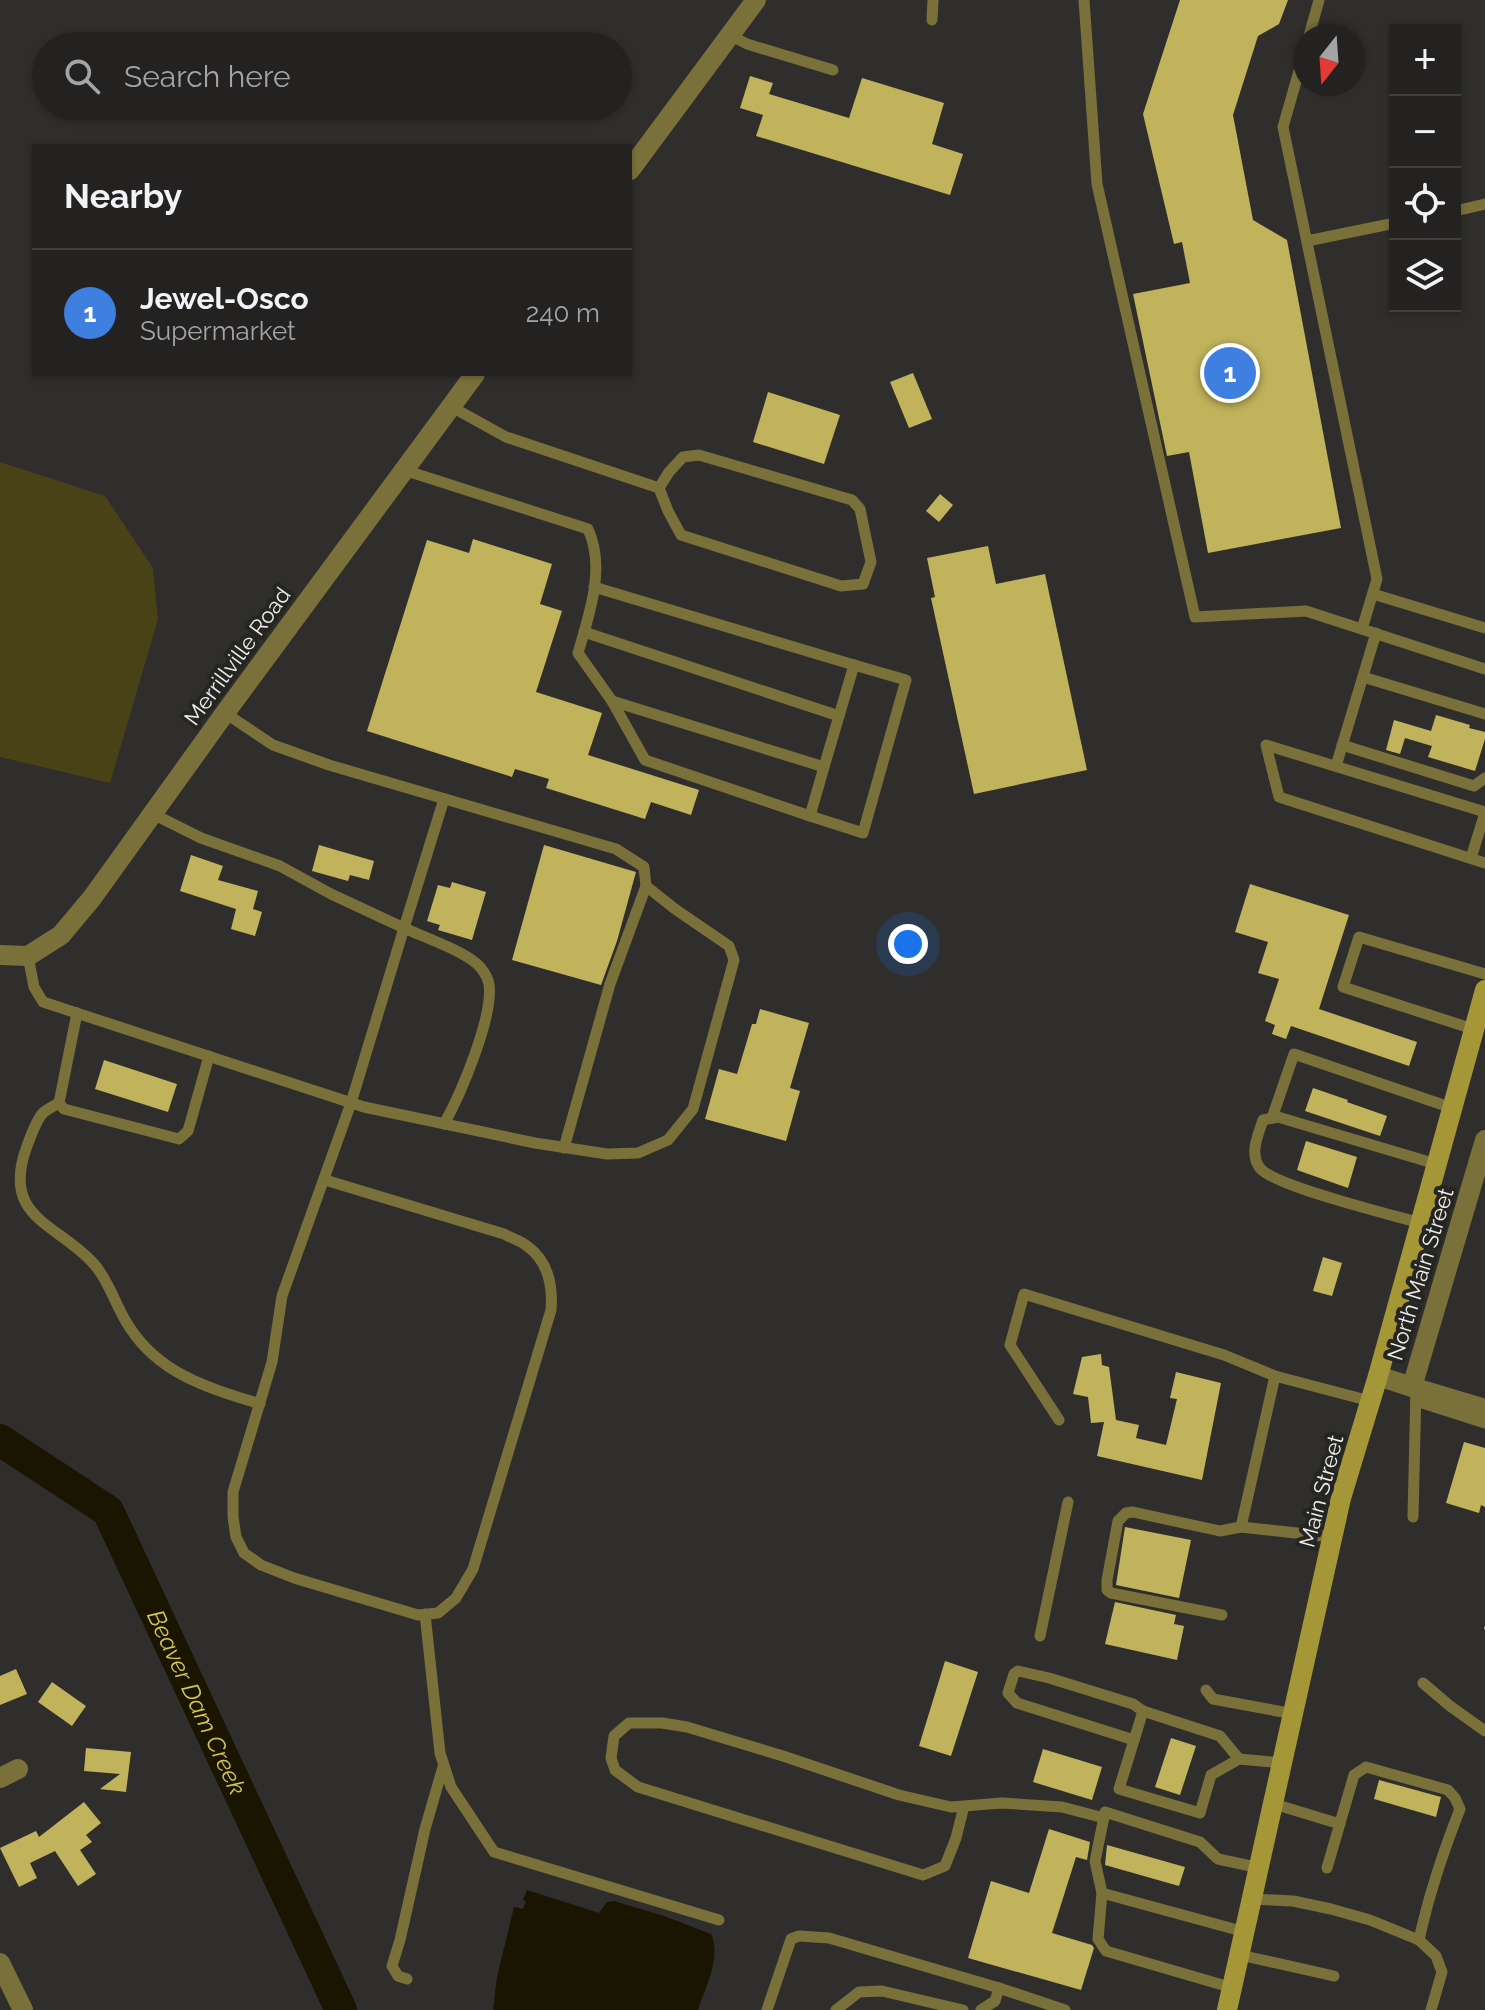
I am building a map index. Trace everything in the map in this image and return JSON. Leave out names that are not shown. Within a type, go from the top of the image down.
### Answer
[{"type":"main road","name":"Main Street","points":[[1227,2010],[1341,1498],[1485,990]]},
{"type":"street","points":[[632,167],[756,0]]},
{"type":"street","name":"Merrillville Road","points":[[28,956],[61,935],[92,898],[473,376]]},
{"type":"street","points":[[0,955],[28,956]]},
{"type":"street","name":"North Main Street","points":[[1378,1376],[1415,1392],[1485,1140]]},
{"type":"street","points":[[1415,1392],[1485,1409]]},
{"type":"street","points":[[0,1963],[15,2008]]},
{"type":"lane","points":[[932,20],[933,0]]},
{"type":"lane","points":[[1084,0],[1097,184],[1195,617],[1306,611],[1485,669]]},
{"type":"lane","points":[[1312,24],[1319,0]]},
{"type":"lane","points":[[730,35],[747,44],[833,70]]},
{"type":"lane","points":[[1293,92],[1283,127],[1377,579],[1362,629]]},
{"type":"lane","points":[[1461,210],[1485,204]]},
{"type":"lane","points":[[1307,241],[1389,224]]},
{"type":"lane","points":[[450,406],[506,437],[659,488]]},
{"type":"lane","points":[[699,455],[852,500],[860,509],[871,562],[863,584],[841,586],[681,535],[659,488],[683,457],[699,455]]},
{"type":"lane","points":[[404,470],[588,529],[595,560],[593,601],[578,653],[612,701],[645,760],[863,833],[906,680],[594,587]]},
{"type":"lane","points":[[1373,594],[1485,628]]},
{"type":"lane","points":[[584,632],[839,716]]},
{"type":"lane","points":[[1336,766],[1376,633]]},
{"type":"lane","points":[[810,816],[854,665]]},
{"type":"lane","points":[[1363,677],[1485,714]]},
{"type":"lane","points":[[612,701],[824,767]]},
{"type":"lane","points":[[225,713],[273,745],[329,765],[616,849],[644,867],[646,886],[610,984],[564,1148]]},
{"type":"lane","points":[[1471,858],[1485,813],[1266,745],[1279,797],[1485,863]]},
{"type":"lane","points":[[1342,745],[1474,786],[1485,778]]},
{"type":"lane","points":[[325,1180],[504,1234],[528,1246],[546,1267],[552,1291],[551,1310],[473,1569],[456,1598],[438,1613],[418,1615],[261,1565],[244,1553],[236,1537],[233,1492],[272,1362],[282,1296],[351,1103],[444,799]]},
{"type":"lane","points":[[153,814],[201,838],[280,866],[331,894],[465,955],[479,966],[488,981],[489,1000],[473,1059],[444,1124]]},
{"type":"lane","points":[[28,956],[34,987],[43,1002],[351,1103],[564,1148],[607,1154],[638,1153],[668,1140],[693,1109],[734,960],[729,946],[646,886]]},
{"type":"lane","points":[[1473,1029],[1343,987],[1359,937],[1485,974]]},
{"type":"lane","points":[[77,1013],[59,1103],[43,1113],[21,1160],[17,1176],[20,1196],[29,1213],[84,1253],[100,1271],[129,1327],[163,1364],[218,1391],[260,1404]]},
{"type":"lane","points":[[1272,1118],[1294,1054],[1452,1108]]},
{"type":"lane","points":[[59,1103],[64,1109],[179,1139],[188,1131],[209,1056]]},
{"type":"lane","points":[[1420,1223],[1287,1184],[1260,1170],[1254,1156],[1256,1142],[1263,1120],[1278,1117],[1436,1164]]},
{"type":"lane","points":[[1059,1420],[1010,1345],[1024,1294],[1224,1355],[1275,1376],[1370,1401]]},
{"type":"lane","points":[[1241,1527],[1275,1376]]},
{"type":"lane","points":[[1413,1517],[1415,1392],[1485,1423]]},
{"type":"lane","points":[[1040,1636],[1068,1502]]},
{"type":"lane","points":[[1222,1615],[1107,1590],[1118,1521],[1126,1513],[1133,1512],[1220,1531],[1241,1527],[1333,1537]]},
{"type":"lane","points":[[425,1614],[443,1767],[451,1787],[494,1852],[719,1920]]},
{"type":"lane","points":[[1134,1740],[1017,1703],[1008,1693],[1014,1674],[1018,1671],[1049,1678],[1220,1736],[1239,1759]]},
{"type":"lane","points":[[1423,1683],[1485,1731]]},
{"type":"lane","points":[[1206,1690],[1213,1699],[1294,1714]]},
{"type":"lane","points":[[1143,1711],[1119,1789],[1200,1813],[1211,1775],[1239,1759],[1283,1763]]},
{"type":"lane","points":[[964,1806],[945,1866],[923,1875],[638,1787],[615,1770],[611,1758],[614,1736],[629,1723],[687,1727],[899,1795],[951,1807],[1002,1803],[1062,1807],[1104,1818]]},
{"type":"lane","points":[[407,1979],[398,1976],[392,1966],[443,1767]]},
{"type":"lane","points":[[1327,1868],[1354,1775],[1366,1767],[1448,1790],[1460,1809],[1428,1897],[1419,1940]]},
{"type":"lane","points":[[1274,1804],[1340,1824]]},
{"type":"lane","points":[[1233,1988],[1106,1951],[1098,1939],[1102,1893],[1095,1861],[1105,1812],[1200,1842],[1218,1859],[1260,1868]]},
{"type":"lane","points":[[1102,1893],[1245,1932]]},
{"type":"lane","points":[[1252,1899],[1293,1901],[1331,1909],[1370,1920],[1419,1940],[1436,1956],[1442,1972],[1431,2010]]},
{"type":"lane","points":[[767,2010],[791,1939],[799,1936],[829,1938],[1065,2010]]},
{"type":"lane","points":[[1240,1955],[1334,1976]]},
{"type":"lane","points":[[981,2010],[995,2001],[999,1988]]},
{"type":"lane","points":[[836,2010],[859,1992],[882,1991],[963,2010]]},
{"type":"shaded area","points":[[0,462],[105,496],[153,568],[158,619],[110,783],[0,757]]},
{"type":"shaded area","points":[[527,1890],[599,1913],[607,1902],[614,1901],[711,1934],[714,1962],[698,2010],[493,2010],[497,1977],[514,1907],[523,1909]]},
{"type":"building","points":[[1180,0],[1288,0],[1279,24],[1258,36],[1233,115],[1253,220],[1287,240],[1341,528],[1208,553],[1189,452],[1167,456],[1133,294],[1190,283],[1182,242],[1174,244],[1143,114]]},
{"type":"building","points":[[750,76],[773,83],[769,94],[849,118],[862,78],[944,103],[932,144],[963,154],[950,195],[756,136],[763,115],[740,108]]},
{"type":"building","points":[[913,373],[932,419],[909,428],[890,382]]},
{"type":"building","points":[[768,392],[840,415],[824,464],[753,442]]},
{"type":"building","points":[[940,494],[953,505],[939,522],[926,511]]},
{"type":"building","points":[[473,539],[552,564],[540,604],[562,611],[536,692],[602,713],[588,755],[699,790],[691,815],[651,802],[645,819],[546,788],[549,779],[515,769],[512,777],[367,731],[427,540],[469,553]]},
{"type":"building","points":[[988,546],[996,584],[1045,574],[1087,770],[974,794],[931,598],[935,597],[927,558]]},
{"type":"building","points":[[1436,715],[1485,732],[1475,771],[1428,757],[1432,746],[1405,738],[1400,754],[1386,750],[1394,720],[1431,731]]},
{"type":"building","points":[[319,845],[374,861],[369,880],[350,875],[348,881],[312,871]]},
{"type":"building","points":[[544,845],[636,872],[601,985],[512,960]]},
{"type":"building","points":[[191,855],[223,866],[218,880],[258,891],[253,909],[262,912],[255,936],[231,929],[236,909],[180,891]]},
{"type":"building","points":[[452,882],[486,892],[472,940],[438,930],[440,925],[427,921],[438,885],[450,888]]},
{"type":"building","points":[[1250,884],[1349,915],[1319,1009],[1417,1042],[1409,1066],[1291,1026],[1286,1039],[1272,1034],[1275,1025],[1265,1021],[1279,979],[1258,973],[1268,942],[1235,932]]},
{"type":"building","points":[[760,1009],[809,1023],[790,1088],[800,1091],[786,1141],[705,1119],[719,1069],[737,1074],[752,1024],[756,1024]]},
{"type":"building","points":[[104,1060],[177,1084],[168,1112],[95,1089]]},
{"type":"building","points":[[1313,1088],[1387,1116],[1380,1136],[1305,1111]]},
{"type":"building","points":[[1306,1141],[1357,1157],[1348,1188],[1297,1170]]},
{"type":"building","points":[[1323,1257],[1342,1263],[1332,1296],[1313,1291]]},
{"type":"building","points":[[1101,1354],[1102,1365],[1109,1367],[1116,1420],[1139,1425],[1136,1438],[1166,1445],[1177,1399],[1170,1398],[1176,1372],[1221,1383],[1202,1480],[1097,1456],[1104,1422],[1091,1423],[1088,1397],[1073,1394],[1082,1357]]},
{"type":"building","points":[[1464,1442],[1485,1448],[1485,1507],[1481,1505],[1479,1513],[1446,1503]]},
{"type":"building","points":[[1125,1527],[1191,1540],[1179,1598],[1116,1585]]},
{"type":"building","points":[[1115,1602],[1176,1615],[1174,1624],[1184,1626],[1177,1660],[1105,1644]]},
{"type":"building","points":[[945,1661],[978,1672],[951,1756],[919,1746]]},
{"type":"building","points":[[16,1669],[27,1694],[0,1705],[0,1676]]},
{"type":"building","points":[[52,1682],[86,1706],[72,1726],[38,1702]]},
{"type":"building","points":[[1171,1738],[1196,1746],[1180,1795],[1155,1787]]},
{"type":"building","points":[[86,1748],[131,1752],[126,1792],[100,1789],[120,1774],[84,1771]]},
{"type":"building","points":[[1043,1749],[1102,1767],[1092,1800],[1033,1782]]},
{"type":"building","points":[[1379,1780],[1441,1797],[1436,1817],[1374,1799]]},
{"type":"building","points":[[84,1802],[101,1823],[86,1835],[92,1842],[80,1850],[96,1874],[78,1886],[55,1851],[30,1863],[37,1878],[19,1887],[0,1848],[36,1831],[39,1837]]},
{"type":"building","points":[[1049,1829],[1090,1842],[1087,1860],[1076,1857],[1052,1933],[1094,1948],[1081,1990],[968,1958],[991,1881],[1029,1893]]},
{"type":"building","points":[[1107,1845],[1185,1867],[1179,1886],[1105,1865]]},
{"type":"waterway","name":"Beaver Dam Creek","points":[[0,1440],[108,1511],[341,2010]]},
{"type":"place","name":"Jewel-Osco","points":[[1230,373]]}]
